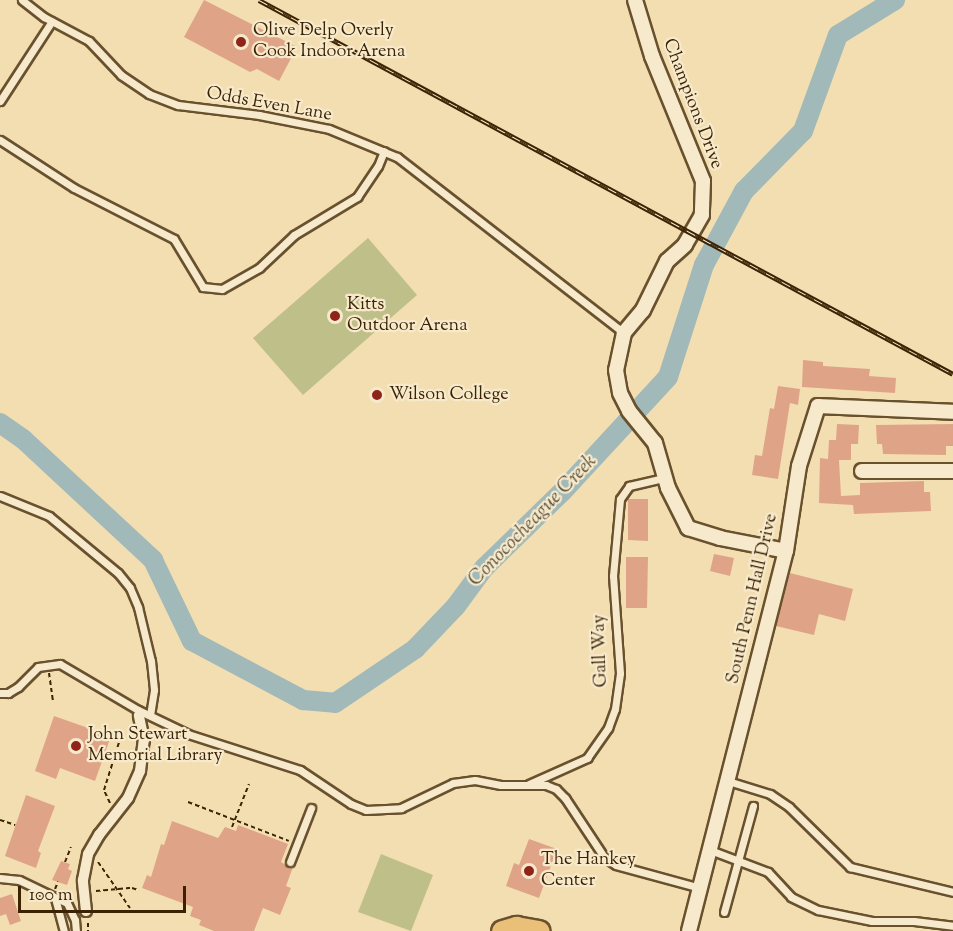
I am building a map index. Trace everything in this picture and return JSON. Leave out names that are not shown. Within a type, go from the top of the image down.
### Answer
[{"type":"main road","points":[[505,930],[539,931]]},
{"type":"street","name":"Champions Drive","points":[[635,0],[652,56],[703,181],[702,215],[686,245],[667,261],[643,310],[624,333],[616,370],[620,393],[629,411],[652,437],[665,478]]},
{"type":"street","name":"South Penn Hall Drive","points":[[690,931],[786,551],[799,466],[818,406],[953,412]]},
{"type":"street","points":[[862,471],[953,471]]},
{"type":"street","points":[[665,478],[688,528],[720,538],[786,551]]},
{"type":"street","points":[[86,911],[83,880],[88,854],[128,798],[140,771],[144,740],[142,713]]},
{"type":"lane","name":"Odds Even Lane","points":[[22,0],[52,21],[89,41],[121,75],[149,94],[178,105],[259,115],[329,129],[397,157],[624,333]]},
{"type":"lane","points":[[0,101],[52,21]]},
{"type":"lane","points":[[0,140],[74,188],[174,239],[203,286],[222,289],[258,268],[294,235],[357,197],[378,166],[384,152]]},
{"type":"lane","name":"Gall Way","points":[[49,663],[60,664],[142,713],[188,734],[300,770],[351,804],[366,810],[401,808],[453,783],[475,780],[526,785],[587,758],[608,728],[615,710],[620,673],[613,576],[620,499],[629,486],[665,478]]},
{"type":"lane","points":[[0,496],[49,516],[118,573],[129,588],[138,607],[154,690],[142,713]]},
{"type":"lane","points":[[0,693],[18,687],[38,667],[49,663]]},
{"type":"lane","points":[[728,781],[770,794],[789,807],[850,867],[953,892]]},
{"type":"lane","points":[[526,785],[546,785],[556,789],[604,857],[616,865],[700,888]]},
{"type":"lane","points":[[724,912],[753,806]]},
{"type":"lane","points":[[290,862],[311,808]]},
{"type":"lane","points":[[710,850],[768,872],[791,897],[818,910],[872,921],[914,921],[953,926]]},
{"type":"lane","points":[[0,878],[19,880],[67,903],[76,931]]},
{"type":"lane","points":[[55,898],[64,931]]},
{"type":"path","points":[[49,663],[53,702]]},
{"type":"path","points":[[116,813],[104,790],[122,733]]},
{"type":"path","points":[[232,827],[249,784]]},
{"type":"path","points":[[188,802],[297,844]]},
{"type":"path","points":[[0,820],[15,825]]},
{"type":"path","points":[[65,862],[70,847]]},
{"type":"path","points":[[93,855],[130,909]]},
{"type":"path","points":[[55,889],[58,882]]},
{"type":"path","points":[[90,892],[132,888],[138,890]]},
{"type":"path","points":[[88,923],[88,931]]},
{"type":"green space","name":"Kitts Outdoor Arena","points":[[368,238],[417,295],[303,395],[253,338]]},
{"type":"green space","points":[[381,854],[433,875],[411,931],[358,912]]},
{"type":"building","name":"Olive Delp Overly Cook Indoor Arena","points":[[204,0],[297,47],[279,81],[257,69],[250,72],[184,37]]},
{"type":"building","points":[[803,360],[823,362],[823,366],[870,369],[869,376],[896,378],[895,393],[802,387]]},
{"type":"building","points":[[778,386],[800,389],[798,405],[790,403],[778,479],[752,475],[755,455],[762,456],[770,408],[774,409]]},
{"type":"building","points":[[837,424],[859,425],[858,444],[851,444],[851,460],[839,460],[841,496],[860,495],[860,483],[924,481],[924,492],[930,492],[931,511],[854,514],[853,505],[819,503],[820,458],[828,459],[829,440],[836,440]]},
{"type":"building","points":[[953,424],[953,446],[946,446],[946,455],[883,454],[882,444],[877,444],[876,425]]},
{"type":"building","points":[[628,499],[648,499],[648,541],[628,540]]},
{"type":"building","points":[[714,554],[734,558],[730,576],[710,571]]},
{"type":"building","points":[[626,557],[648,557],[647,608],[626,608]]},
{"type":"building","points":[[790,573],[853,589],[845,621],[819,614],[814,635],[776,626]]},
{"type":"building","name":"John Stewart Memorial Library","points":[[54,716],[111,736],[95,781],[60,768],[56,779],[35,771]]},
{"type":"building","points":[[26,795],[55,806],[38,851],[41,853],[36,868],[5,856]]},
{"type":"building","points":[[172,821],[218,838],[225,827],[236,831],[238,825],[288,844],[281,862],[293,867],[286,886],[291,888],[280,915],[263,908],[254,931],[214,931],[199,925],[201,920],[190,916],[193,907],[142,888],[147,875],[151,877],[161,844],[164,845]]},
{"type":"building","name":"The Hankey Center","points":[[529,839],[557,849],[539,898],[506,886],[514,863],[519,865]]},
{"type":"building","points":[[61,861],[70,864],[68,869],[72,871],[67,885],[52,880]]},
{"type":"building","points":[[12,894],[21,921],[10,925],[6,914],[0,916],[0,898]]},
{"type":"waterway","name":"Conococheague Creek","points":[[0,423],[23,439],[153,560],[192,641],[303,700],[335,703],[415,649],[456,606],[484,568],[562,492],[668,377],[704,265],[744,191],[803,131],[838,35],[895,0]]},
{"type":"railway","points":[[259,0],[953,374]]},
{"type":"place","name":"Olive Delp Overly Cook Indoor Arena","points":[[241,42]]},
{"type":"place","name":"Kitts Outdoor Arena","points":[[335,316]]},
{"type":"place","name":"Wilson College","points":[[377,395]]},
{"type":"place","name":"John Stewart Memorial Library","points":[[76,746]]},
{"type":"place","name":"The Hankey Center","points":[[529,871]]}]
